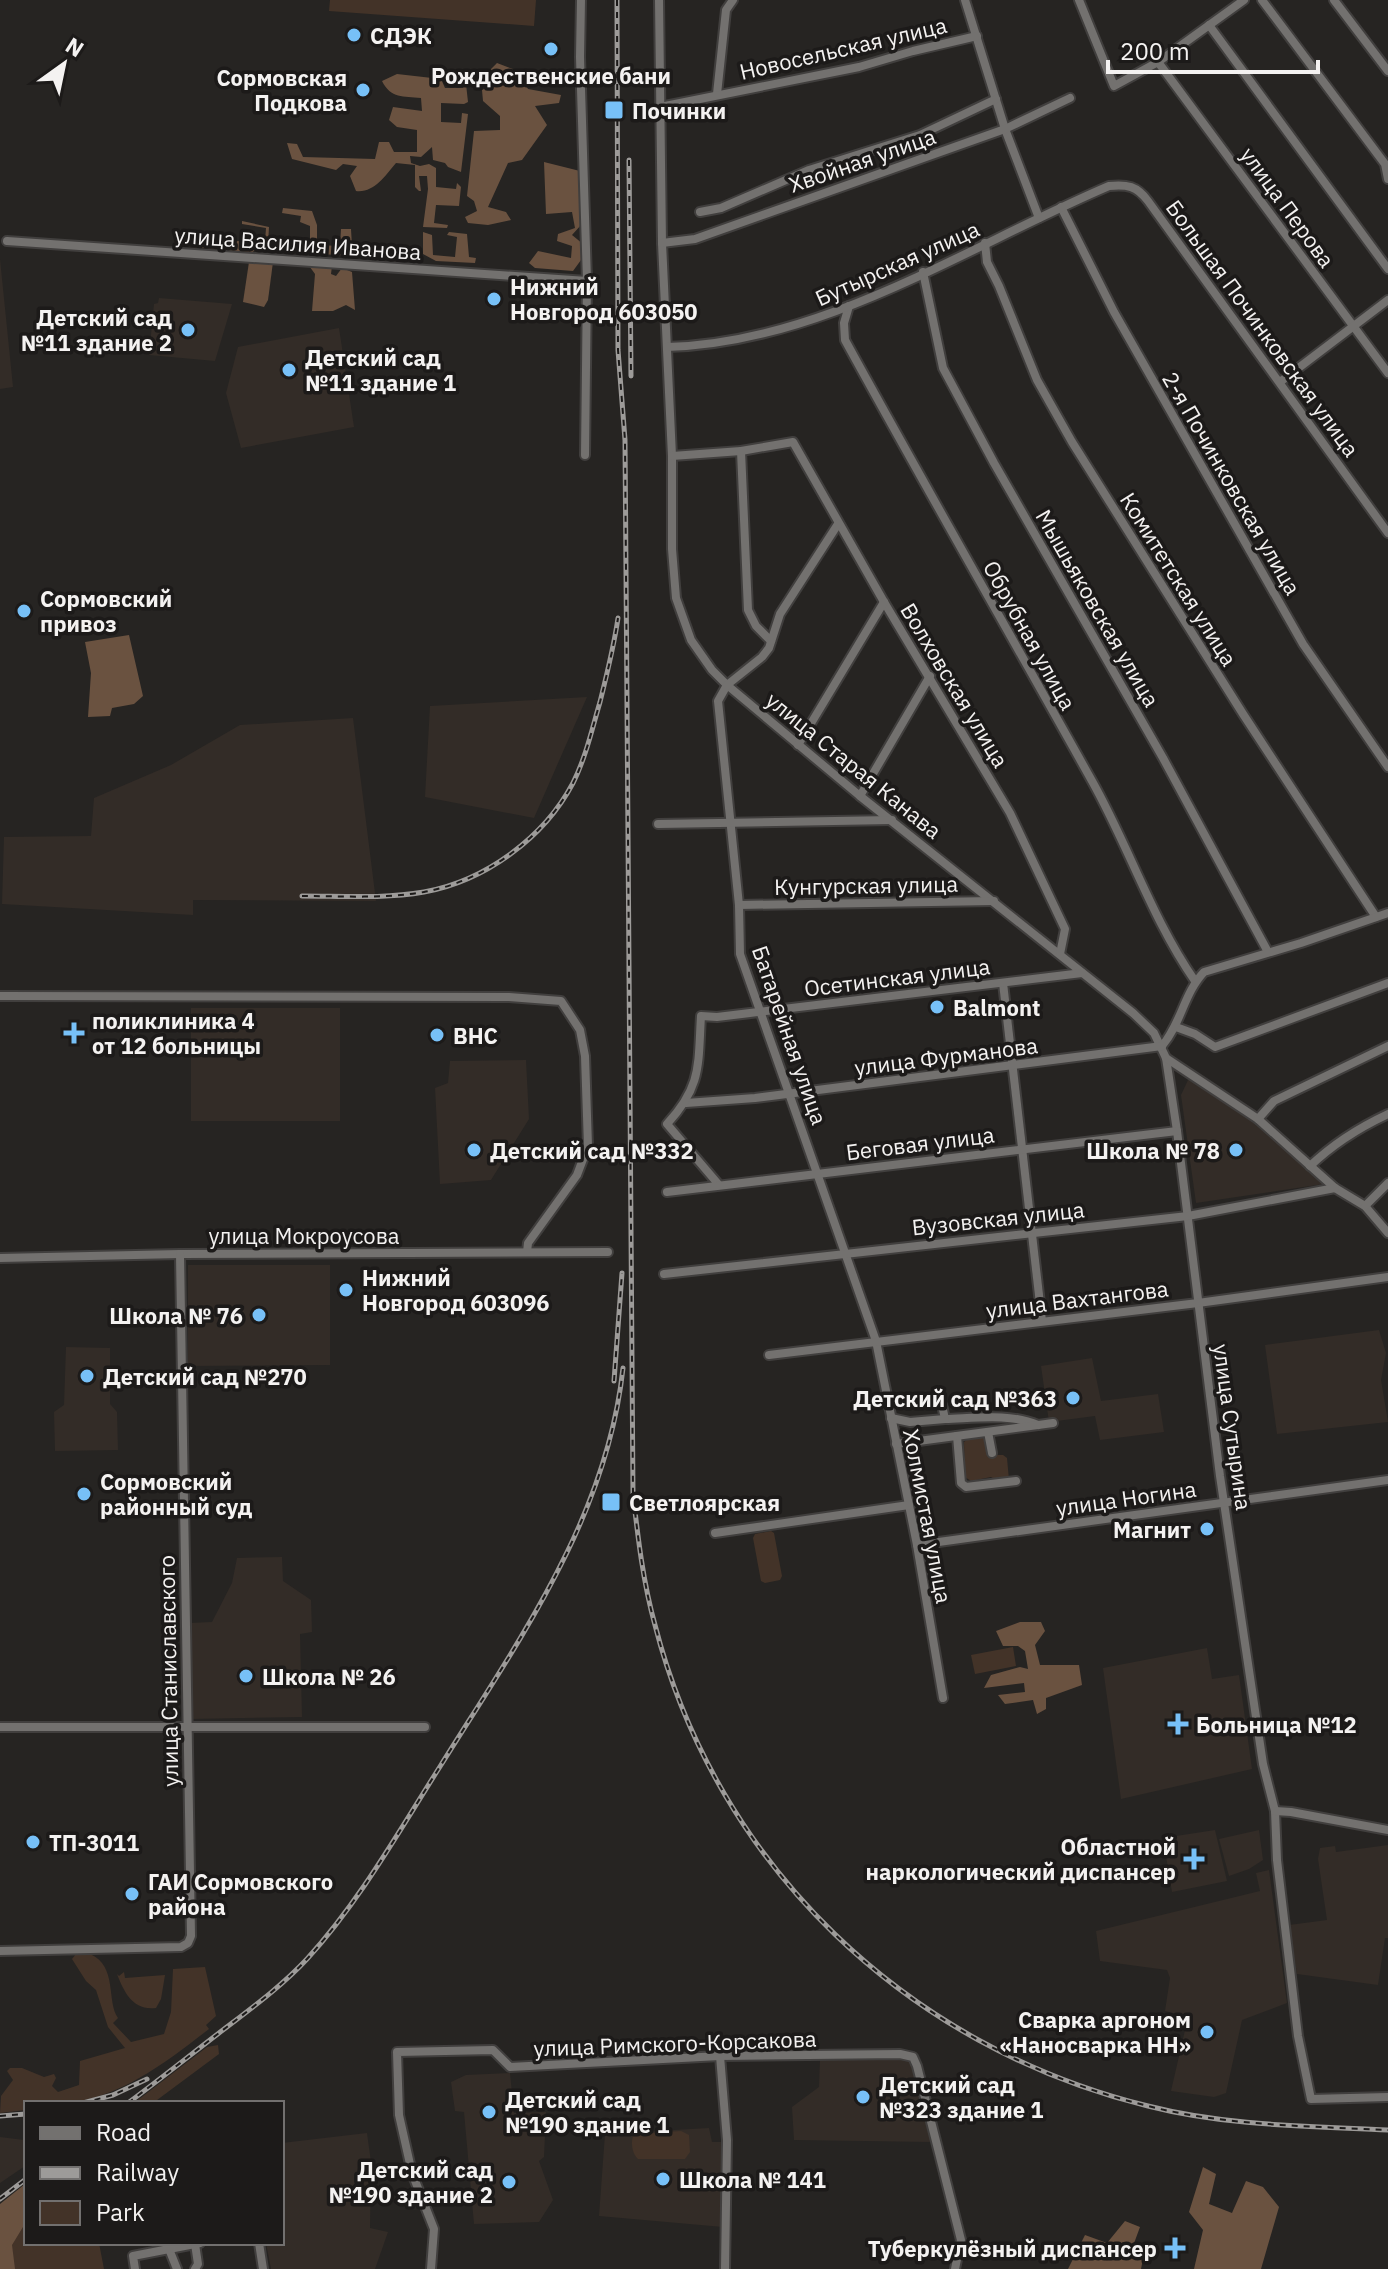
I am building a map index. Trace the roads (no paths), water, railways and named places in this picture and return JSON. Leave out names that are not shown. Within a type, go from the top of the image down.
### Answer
[{"type":"street","points":[[581,0],[587,281],[585,455]]},
{"type":"street","name":"улица Старая Канава","points":[[659,0],[662,243],[672,456],[672,549],[676,598],[691,640],[727,685],[860,796],[1133,1013],[1154,1033],[1162,1046]]},
{"type":"street","name":"Новосельская улица","points":[[717,94],[726,10],[733,0]]},
{"type":"street","points":[[965,0],[1005,129],[1039,218]]},
{"type":"street","points":[[1079,0],[1114,86],[1158,62],[1244,0]]},
{"type":"street","points":[[1262,0],[1385,164],[1388,179]]},
{"type":"street","points":[[1334,0],[1388,71]]},
{"type":"street","points":[[1209,25],[1388,269]]},
{"type":"street","name":"Новосельская улица","points":[[660,107],[859,67],[977,36]]},
{"type":"street","name":"улица Перова","points":[[1158,62],[1388,373]]},
{"type":"street","name":"Хвойная улица","points":[[662,243],[695,239],[1005,129],[1070,98]]},
{"type":"street","name":"Хвойная улица","points":[[700,212],[721,208],[809,170],[920,135],[996,99]]},
{"type":"street","name":"Бутырская улица","points":[[667,347],[690,347],[752,338],[817,319],[1109,186],[1132,186]]},
{"type":"street","name":"Большая Починковская улица","points":[[1132,186],[1148,201],[1388,533]]},
{"type":"street","name":"2-я Починковская улица","points":[[1061,207],[1135,349],[1303,644],[1388,767]]},
{"type":"street","name":"улица Василия Иванова","points":[[7,241],[587,281]]},
{"type":"street","name":"Комитетская улица","points":[[985,243],[987,262],[1037,380],[1072,442],[1243,714],[1376,917]]},
{"type":"street","name":"Мышьяковская улица","points":[[923,272],[943,368],[1163,758],[1268,952]]},
{"type":"street","points":[[1280,382],[1388,300]]},
{"type":"street","name":"Обрубная улица","points":[[849,306],[844,323],[845,340],[1095,786],[1142,889],[1178,957],[1195,981]]},
{"type":"street","name":"Волховская улица","points":[[741,451],[793,442],[838,524],[1010,813],[1065,929],[1060,954]]},
{"type":"street","points":[[672,456],[741,451],[748,610],[756,626],[771,641]]},
{"type":"street","points":[[727,685],[762,657],[780,614],[838,524]]},
{"type":"street","points":[[831,537],[848,539]]},
{"type":"street","points":[[798,745],[884,602]]},
{"type":"street","points":[[860,796],[930,676]]},
{"type":"street","name":"Батарейная улица","points":[[727,685],[718,701],[739,905],[740,954],[876,1341]]},
{"type":"street","points":[[658,824],[892,820]]},
{"type":"street","name":"Кунгурская улица","points":[[739,905],[994,901]]},
{"type":"street","points":[[1162,1046],[1176,1027],[1195,981],[1204,972],[1388,913]]},
{"type":"street","name":"Осетинская улица","points":[[686,1103],[698,1073],[701,1016],[717,1017],[1082,973]]},
{"type":"street","points":[[1003,983],[1042,1321]]},
{"type":"street","points":[[1176,1027],[1195,1034],[1215,1047],[1388,983]]},
{"type":"street","points":[[0,996],[479,996],[561,1001],[580,1030],[585,1056],[588,1146],[577,1175],[528,1243],[527,1252]]},
{"type":"street","name":"улица Сутырина","points":[[1162,1046],[1177,1131],[1263,1764],[1275,1811],[1277,1860],[1298,2036],[1311,2099],[1388,2097]]},
{"type":"street","name":"улица Фурманова","points":[[686,1103],[790,1093],[1162,1046]]},
{"type":"street","points":[[1258,1119],[1274,1101],[1388,1046]]},
{"type":"street","points":[[1166,1058],[1258,1119],[1335,1188],[1365,1206],[1388,1233]]},
{"type":"street","points":[[686,1103],[667,1124],[719,1185]]},
{"type":"street","points":[[1310,1166],[1353,1131],[1388,1114]]},
{"type":"street","name":"Беговая улица","points":[[667,1192],[1177,1131]]},
{"type":"street","points":[[1365,1206],[1388,1183]]},
{"type":"street","name":"Вузовская улица","points":[[664,1274],[1188,1216],[1335,1188]]},
{"type":"street","name":"улица Мокроусова","points":[[0,1258],[608,1252]]},
{"type":"street","name":"улица Станиславского","points":[[0,1951],[181,1947],[188,1943],[191,1936],[180,1254]]},
{"type":"street","name":"улица Вахтангова","points":[[769,1355],[1388,1277]]},
{"type":"street","name":"Холмистая улица","points":[[876,1341],[917,1545],[943,1698]]},
{"type":"street","points":[[942,1405],[945,1419]]},
{"type":"street","points":[[891,1418],[910,1422],[1010,1418],[1025,1419],[1039,1425]]},
{"type":"street","points":[[896,1444],[1053,1423]]},
{"type":"street","points":[[988,1432],[992,1453]]},
{"type":"street","points":[[957,1436],[961,1483],[966,1487],[1016,1481]]},
{"type":"street","name":"улица Ногина","points":[[917,1545],[1388,1480]]},
{"type":"street","points":[[715,1533],[909,1505]]},
{"type":"street","points":[[0,1727],[425,1727]]},
{"type":"street","points":[[1275,1811],[1388,1830]]},
{"type":"street","name":"улица Римского-Корсакова","points":[[431,2269],[434,2229],[412,2173],[399,2115],[397,2052],[493,2050],[510,2067],[720,2056],[900,2054],[913,2057],[961,2240],[955,2269]]},
{"type":"street","points":[[720,2056],[727,2140],[725,2269]]},
{"type":"street","points":[[143,2245],[146,2254]]},
{"type":"street","points":[[135,2269],[133,2256],[192,2245]]},
{"type":"street","points":[[195,2269],[198,2245]]},
{"type":"street","points":[[259,2245],[263,2269]]},
{"type":"street","points":[[169,2249],[177,2269]]},
{"type":"railway","points":[[617,0],[618,350],[625,440],[633,1494],[651,1609],[684,1713],[724,1794],[775,1868],[835,1934],[903,1992],[978,2040],[1060,2078],[1177,2113],[1267,2124],[1388,2130]]},
{"type":"railway","points":[[629,160],[631,376]]},
{"type":"railway","points":[[302,896],[394,896],[424,892],[469,878],[529,839],[561,803],[578,773],[600,702],[618,618]]},
{"type":"railway","points":[[614,1381],[622,1273]]},
{"type":"railway","points":[[131,2101],[286,1979],[326,1937],[362,1890],[529,1624],[555,1576],[599,1476],[614,1423],[623,1368]]},
{"type":"railway","points":[[90,2101],[113,2095],[147,2079]]},
{"type":"railway","points":[[0,2116],[24,2114]]},
{"type":"railway","points":[[0,2199],[24,2181]]},
{"type":"place","name":"СДЭК","points":[[354,35]]},
{"type":"place","name":"Рождественские бани","points":[[551,49]]},
{"type":"place","name":"Сормовская Подкова","points":[[363,90]]},
{"type":"place","name":"Починки","points":[[614,110]]},
{"type":"place","name":"Нижний Новгород 603050","points":[[494,299]]},
{"type":"place","name":"Детский сад №11 здание 2","points":[[188,330]]},
{"type":"place","name":"Детский сад №11 здание 1","points":[[289,370]]},
{"type":"place","name":"Сормовский привоз","points":[[24,611]]},
{"type":"place","name":"Balmont","points":[[937,1007]]},
{"type":"place","name":"поликлиника 4 от 12 больницы","points":[[74,1033]]},
{"type":"place","name":"ВНС","points":[[437,1035]]},
{"type":"place","name":"Детский сад №332","points":[[474,1150]]},
{"type":"place","name":"Школа № 78","points":[[1236,1150]]},
{"type":"place","name":"Нижний Новгород 603096","points":[[346,1290]]},
{"type":"place","name":"Школа № 76","points":[[259,1315]]},
{"type":"place","name":"Детский сад №270","points":[[87,1376]]},
{"type":"place","name":"Детский сад №363","points":[[1073,1398]]},
{"type":"place","name":"Сормовский районный суд","points":[[84,1494]]},
{"type":"place","name":"Светлоярская","points":[[611,1502]]},
{"type":"place","name":"Магнит","points":[[1207,1529]]},
{"type":"place","name":"Школа № 26","points":[[246,1676]]},
{"type":"place","name":"Больница №12","points":[[1178,1724]]},
{"type":"place","name":"ТП-3011","points":[[33,1842]]},
{"type":"place","name":"Областной наркологический диспансер","points":[[1194,1859]]},
{"type":"place","name":"ГАИ Сормовского района","points":[[132,1894]]},
{"type":"place","name":"Сварка аргоном «Наносварка НН»","points":[[1207,2032]]},
{"type":"place","name":"Детский сад №323 здание 1","points":[[863,2097]]},
{"type":"place","name":"Детский сад №190 здание 1","points":[[489,2112]]},
{"type":"place","name":"Школа № 141","points":[[663,2179]]},
{"type":"place","name":"Детский сад №190 здание 2","points":[[509,2182]]},
{"type":"place","name":"Туберкулёзный диспансер","points":[[1175,2248]]}]
